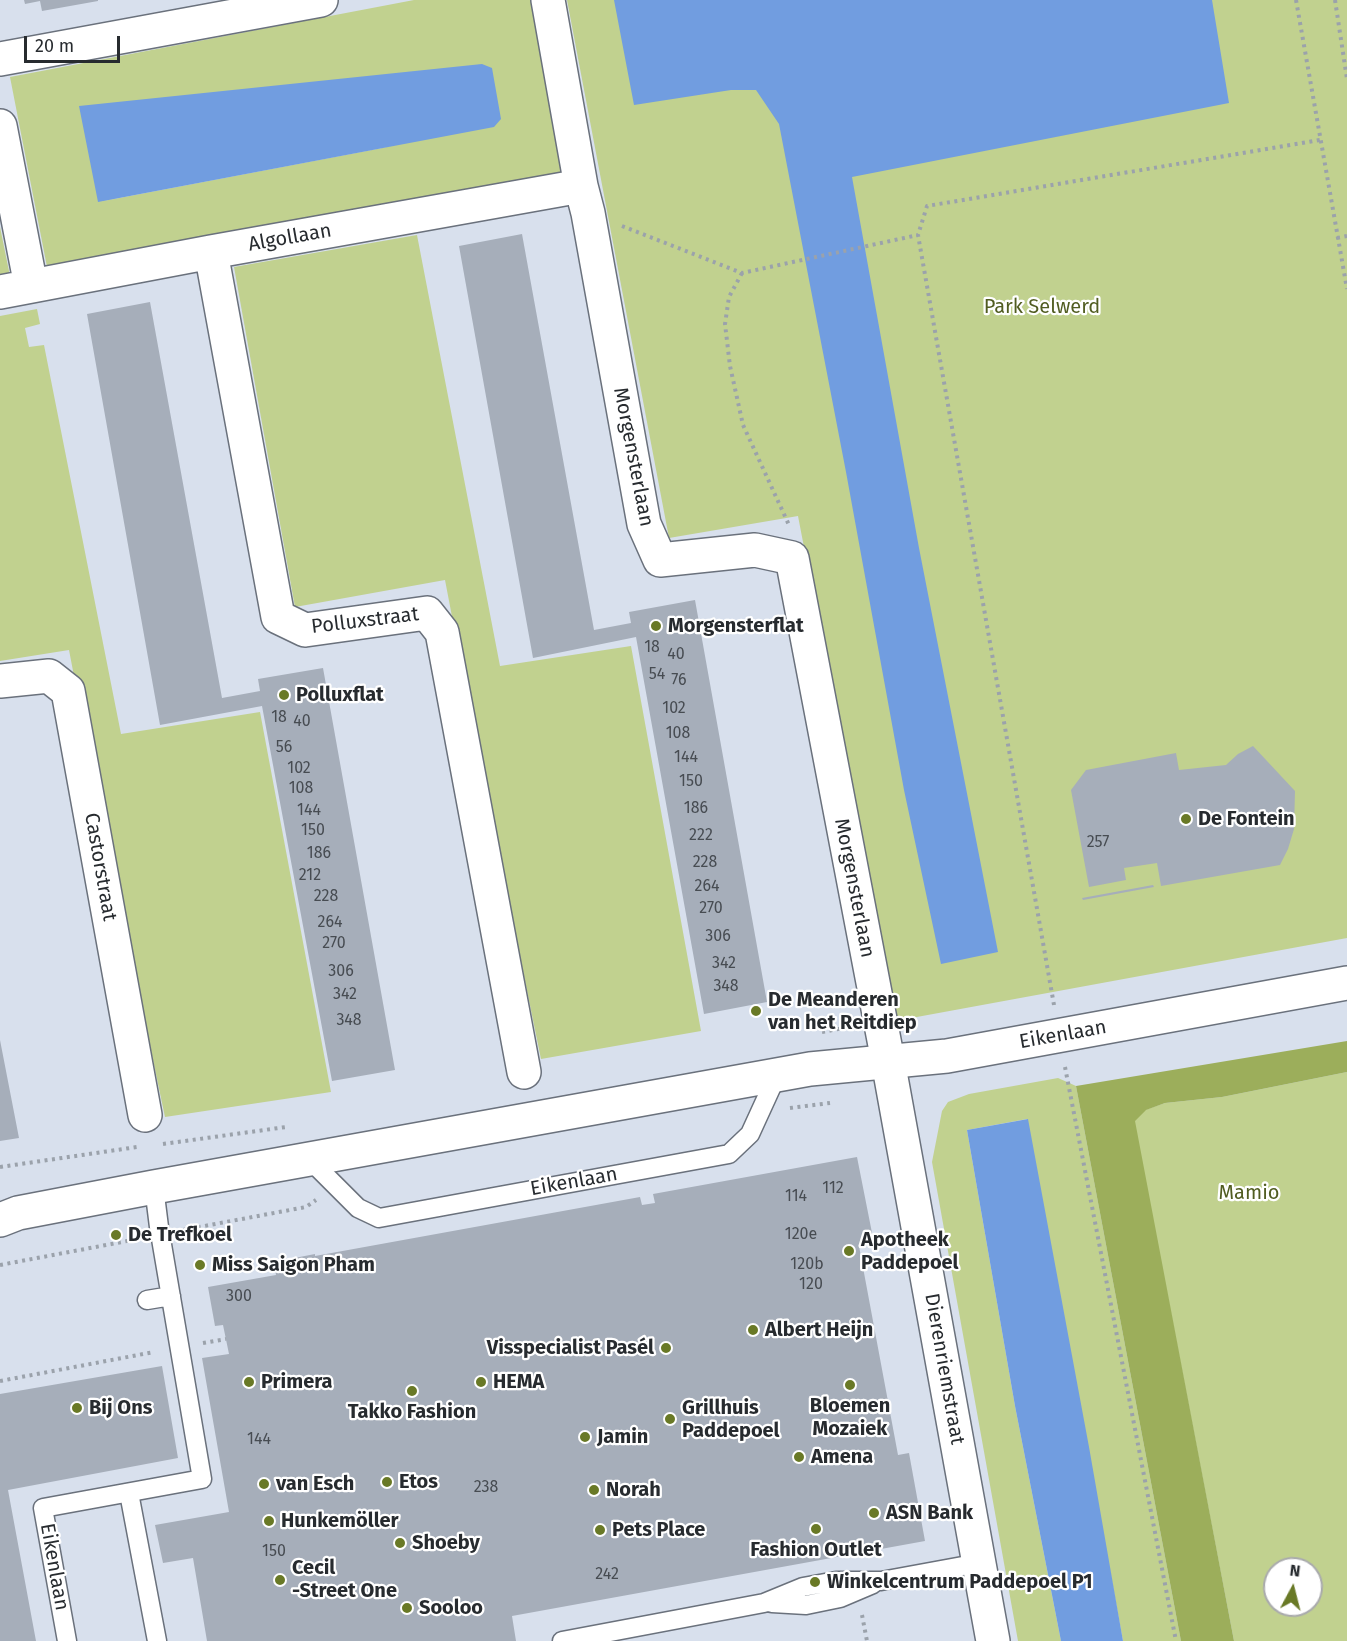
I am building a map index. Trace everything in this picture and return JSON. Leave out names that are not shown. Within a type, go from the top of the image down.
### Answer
[{"type":"street","points":[[0,59],[321,0]]},
{"type":"street","name":"Morgensterlaan","points":[[548,0],[644,524],[660,560],[755,550],[792,558],[888,1061]]},
{"type":"street","points":[[0,126],[16,289]]},
{"type":"street","name":"Algollaan","points":[[16,289],[211,252],[585,200]]},
{"type":"street","name":"Polluxstraat","points":[[211,252],[278,617],[305,630],[427,613],[442,632],[524,1072]]},
{"type":"street","name":"Castorstraat","points":[[0,681],[49,676],[68,691],[145,1115]]},
{"type":"street","name":"Eikenlaan","points":[[6,1216],[154,1187],[777,1075],[824,1067],[947,1056],[1347,983]]},
{"type":"street","name":"Dierenriemstraat","points":[[888,1061],[993,1641]]},
{"type":"lane","name":"Eikenlaan","points":[[309,1159],[358,1208],[379,1218],[729,1154],[750,1134],[777,1075]]},
{"type":"lane","name":"Eikenlaan","points":[[67,1641],[43,1508],[202,1479],[154,1187]]},
{"type":"lane","points":[[147,1300],[171,1296]]},
{"type":"lane","points":[[129,1493],[157,1641]]},
{"type":"lane","points":[[562,1641],[764,1603],[811,1585],[836,1581],[881,1581],[978,1563]]},
{"type":"path","points":[[1296,0],[1347,289]]},
{"type":"path","points":[[1335,0],[1347,79]]},
{"type":"path","points":[[1055,1011],[918,235],[927,206],[1320,140]]},
{"type":"path","points":[[585,200],[742,273],[918,235]]},
{"type":"path","points":[[1337,238],[1347,236]]},
{"type":"path","points":[[742,273],[729,297],[725,324],[730,366],[743,424],[789,523],[792,558]]},
{"type":"path","points":[[1064,1060],[1176,1641]]},
{"type":"path","points":[[0,1265],[306,1207],[337,1187]]},
{"type":"path","points":[[0,1381],[226,1339]]},
{"type":"green space","points":[[414,0],[535,0],[567,171],[48,272],[10,77]],"holes":[[[501,119],[382,148],[98,202]]]},
{"type":"green space","name":"Park Selwerd","points":[[567,0],[1347,0],[1347,938],[895,1021],[798,516],[669,538]]},
{"type":"green space","points":[[0,227],[10,276],[0,278]]},
{"type":"green space","points":[[417,235],[500,666],[631,646],[701,1031],[541,1059],[445,580],[295,607],[234,267]]},
{"type":"green space","points":[[37,309],[40,324],[25,328],[29,347],[44,345],[121,734],[260,712],[331,1092],[165,1117],[69,650],[0,661],[0,316]]},
{"type":"green space","points":[[1347,1041],[1347,1072],[1222,1097],[1165,1103],[1146,1110],[1135,1121],[1234,1641],[1181,1641],[1076,1086]]},
{"type":"green space","name":"Mamio","points":[[1347,1072],[1347,1641],[1234,1641],[1134,1121],[1145,1110],[1165,1103],[1222,1097]]},
{"type":"green space","points":[[1058,1078],[1076,1086],[1181,1641],[1123,1641],[1027,1119],[967,1130],[1015,1406],[1061,1641],[1018,1641],[932,1162],[942,1111],[948,1102],[969,1094]]},
{"type":"water","points":[[614,0],[1212,0],[1229,103],[852,177],[919,548],[998,952],[941,964],[904,790],[779,124],[756,90],[731,90],[634,105]]},
{"type":"water","points":[[482,64],[492,68],[501,119],[494,127],[98,202],[79,106]]},
{"type":"water","points":[[1028,1119],[1123,1641],[1061,1641],[1015,1406],[967,1130]]},
{"type":"building","points":[[24,0],[98,1],[42,11],[40,1],[25,4]]},
{"type":"building","name":"Morgensterflat","points":[[522,234],[594,630],[631,623],[629,612],[695,600],[767,1002],[704,1014],[636,637],[533,658],[459,246]]},
{"type":"building","name":"Polluxflat","points":[[150,302],[222,698],[260,691],[258,679],[323,668],[395,1070],[332,1081],[262,706],[160,725],[87,314]]},
{"type":"building","name":"De Fontein","points":[[1253,746],[1295,791],[1294,829],[1280,865],[1161,886],[1157,863],[1124,868],[1126,880],[1089,887],[1071,790],[1086,770],[1176,753],[1179,770],[1226,765],[1238,754]]},
{"type":"building","points":[[1153,885],[1154,887],[1083,900],[1082,898]]},
{"type":"building","points":[[0,1040],[19,1138],[0,1141]]},
{"type":"building","points":[[857,1157],[874,1243],[859,1246],[898,1455],[909,1453],[925,1541],[512,1616],[516,1641],[207,1641],[193,1558],[163,1563],[155,1525],[229,1512],[202,1358],[229,1354],[223,1325],[215,1326],[208,1287],[276,1275],[274,1262],[640,1197],[642,1205],[655,1203],[653,1194]]},
{"type":"building","points":[[162,1366],[178,1458],[8,1490],[36,1641],[0,1641],[0,1394]]},
{"type":"place","name":"Morgensterflat","points":[[656,626]]},
{"type":"place","name":"Polluxflat","points":[[284,695]]},
{"type":"place","name":"De Fontein","points":[[1186,819]]},
{"type":"place","name":"De Meanderen van het Reitdiep","points":[[756,1011]]},
{"type":"place","name":"De Trefkoel","points":[[116,1235]]},
{"type":"place","name":"Apotheek Paddepoel","points":[[849,1251]]},
{"type":"place","name":"Miss Saigon Pham","points":[[200,1265]]},
{"type":"place","name":"Albert Heijn","points":[[753,1330]]},
{"type":"place","name":"Visspecialist Pasél","points":[[666,1348]]},
{"type":"place","name":"Primera","points":[[249,1382]]},
{"type":"place","name":"HEMA","points":[[481,1382]]},
{"type":"place","name":"Bloemen Mozaiek","points":[[850,1385]]},
{"type":"place","name":"Takko Fashion","points":[[412,1391]]},
{"type":"place","name":"Bij Ons","points":[[77,1408]]},
{"type":"place","name":"Grillhuis Paddepoel","points":[[670,1419]]},
{"type":"place","name":"Jamin","points":[[585,1437]]},
{"type":"place","name":"Amena","points":[[799,1457]]},
{"type":"place","name":"Etos","points":[[387,1482]]},
{"type":"place","name":"van Esch","points":[[264,1484]]},
{"type":"place","name":"Norah","points":[[594,1490]]},
{"type":"place","name":"ASN Bank","points":[[874,1513]]},
{"type":"place","name":"Hunkemöller","points":[[269,1521]]},
{"type":"place","name":"Fashion Outlet","points":[[816,1529]]},
{"type":"place","name":"Pets Place","points":[[600,1530]]},
{"type":"place","name":"Shoeby","points":[[400,1543]]},
{"type":"place","name":"Cecil -Street One","points":[[280,1580]]},
{"type":"place","name":"Winkelcentrum Paddepoel P1","points":[[815,1582]]},
{"type":"place","name":"Sooloo","points":[[407,1608]]}]
